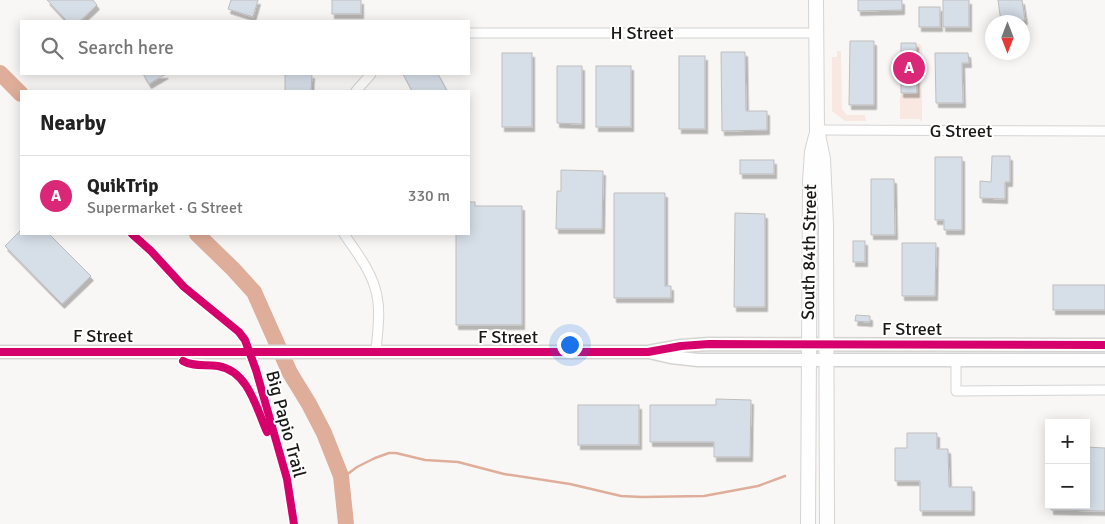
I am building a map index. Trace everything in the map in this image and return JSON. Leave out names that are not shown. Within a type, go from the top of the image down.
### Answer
[{"type":"main road","name":"South 84th Street","points":[[816,0],[817,130],[823,159],[825,183],[827,524]]},
{"type":"main road","name":"South 84th Street","points":[[808,524],[810,181],[812,152],[817,130]]},
{"type":"street","name":"H Street","points":[[470,33],[816,32]]},
{"type":"street","points":[[357,90],[370,75]]},
{"type":"street","name":"G Street","points":[[817,130],[1105,131]]},
{"type":"street","points":[[345,235],[367,269],[374,285],[379,309],[376,352]]},
{"type":"street","name":"F Street","points":[[0,352],[648,352],[681,346],[709,344],[1105,345]]},
{"type":"street","name":"F Street","points":[[648,352],[671,358],[698,360],[1105,360]]},
{"type":"street","points":[[956,360],[956,391],[1105,390]]},
{"type":"shaded area","points":[[916,44],[920,44],[922,47],[922,122],[919,119],[900,119],[900,96],[903,93],[917,93]]},
{"type":"shaded area","points":[[837,51],[841,51],[842,109],[847,115],[865,115],[866,121],[845,121],[832,111],[832,57],[837,57]]},
{"type":"building","points":[[47,0],[93,0],[97,5],[81,20],[66,20]]},
{"type":"building","points":[[231,0],[258,0],[253,17],[228,9]]},
{"type":"building","points":[[332,0],[361,0],[361,14],[332,14]]},
{"type":"building","points":[[858,0],[902,0],[902,10],[858,11]]},
{"type":"building","points":[[943,0],[969,0],[969,27],[943,27]]},
{"type":"building","points":[[998,0],[1022,0],[1024,15],[1000,15]]},
{"type":"building","points":[[919,7],[940,7],[940,27],[919,27]]},
{"type":"building","points":[[850,41],[874,41],[874,105],[849,105]]},
{"type":"building","points":[[901,43],[916,43],[917,93],[901,93]]},
{"type":"building","points":[[721,52],[745,52],[746,111],[767,111],[767,130],[722,131]]},
{"type":"building","points":[[502,53],[532,53],[532,127],[502,127]]},
{"type":"building","points":[[935,53],[968,53],[969,63],[962,63],[963,103],[936,103]]},
{"type":"building","points":[[679,56],[705,56],[705,129],[679,129]]},
{"type":"building","points":[[557,66],[582,66],[582,124],[557,123]]},
{"type":"building","points":[[596,66],[631,66],[631,127],[596,127]]},
{"type":"building","points":[[144,75],[164,75],[149,84]]},
{"type":"building","points":[[285,75],[312,75],[311,90],[285,90]]},
{"type":"building","points":[[404,75],[439,75],[446,90],[411,90]]},
{"type":"building","points":[[992,156],[1010,156],[1010,182],[1005,182],[1005,199],[980,198],[980,181],[991,182]]},
{"type":"building","points":[[935,157],[962,157],[962,230],[944,230],[944,220],[935,220]]},
{"type":"building","points":[[740,160],[774,160],[774,174],[740,174]]},
{"type":"building","points":[[561,170],[603,171],[602,229],[556,229],[557,191],[561,191]]},
{"type":"building","points":[[871,179],[894,179],[895,235],[871,235]]},
{"type":"building","points":[[614,193],[665,193],[665,286],[671,286],[671,298],[614,298]]},
{"type":"building","points":[[470,202],[475,202],[475,206],[522,206],[522,325],[456,325],[456,235],[470,235]]},
{"type":"building","points":[[735,213],[765,214],[765,307],[734,307]]},
{"type":"building","points":[[20,231],[20,235],[50,235],[91,276],[62,304],[5,246]]},
{"type":"building","points":[[853,241],[865,241],[865,262],[853,262]]},
{"type":"building","points":[[902,243],[936,243],[935,296],[902,296]]},
{"type":"building","points":[[1053,285],[1105,285],[1105,310],[1053,310]]},
{"type":"building","points":[[856,315],[870,316],[870,322],[855,321]]},
{"type":"building","points":[[716,399],[751,400],[750,457],[714,457],[714,442],[650,442],[650,405],[716,405]]},
{"type":"building","points":[[578,405],[639,405],[639,445],[578,445]]},
{"type":"building","points":[[907,433],[937,433],[937,449],[948,449],[949,487],[972,487],[972,511],[920,511],[920,481],[895,481],[895,448],[907,448]]},
{"type":"building","points":[[1090,447],[1105,448],[1105,511],[1051,510],[1090,509]]},
{"type":"waterway","points":[[0,73],[20,93]]},
{"type":"waterway","points":[[198,235],[254,292],[290,373],[324,433],[341,476],[346,524]]},
{"type":"waterway","points":[[341,476],[375,458],[389,453],[425,460],[458,462],[504,474],[570,484],[621,496],[704,496],[758,486],[785,476]]},
{"type":"cycle path","name":"Big Papio Trail","points":[[133,235],[151,251],[184,287],[239,332],[245,340],[256,370],[287,479],[294,524]]},
{"type":"cycle path","points":[[0,352],[648,352],[681,346],[709,344],[1105,345]]},
{"type":"cycle path","name":"Big Papio Trail","points":[[183,361],[195,365],[218,366],[228,369],[237,375],[244,382],[255,401],[267,432]]},
{"type":"place","name":"QuikTrip","points":[[909,68]]}]
